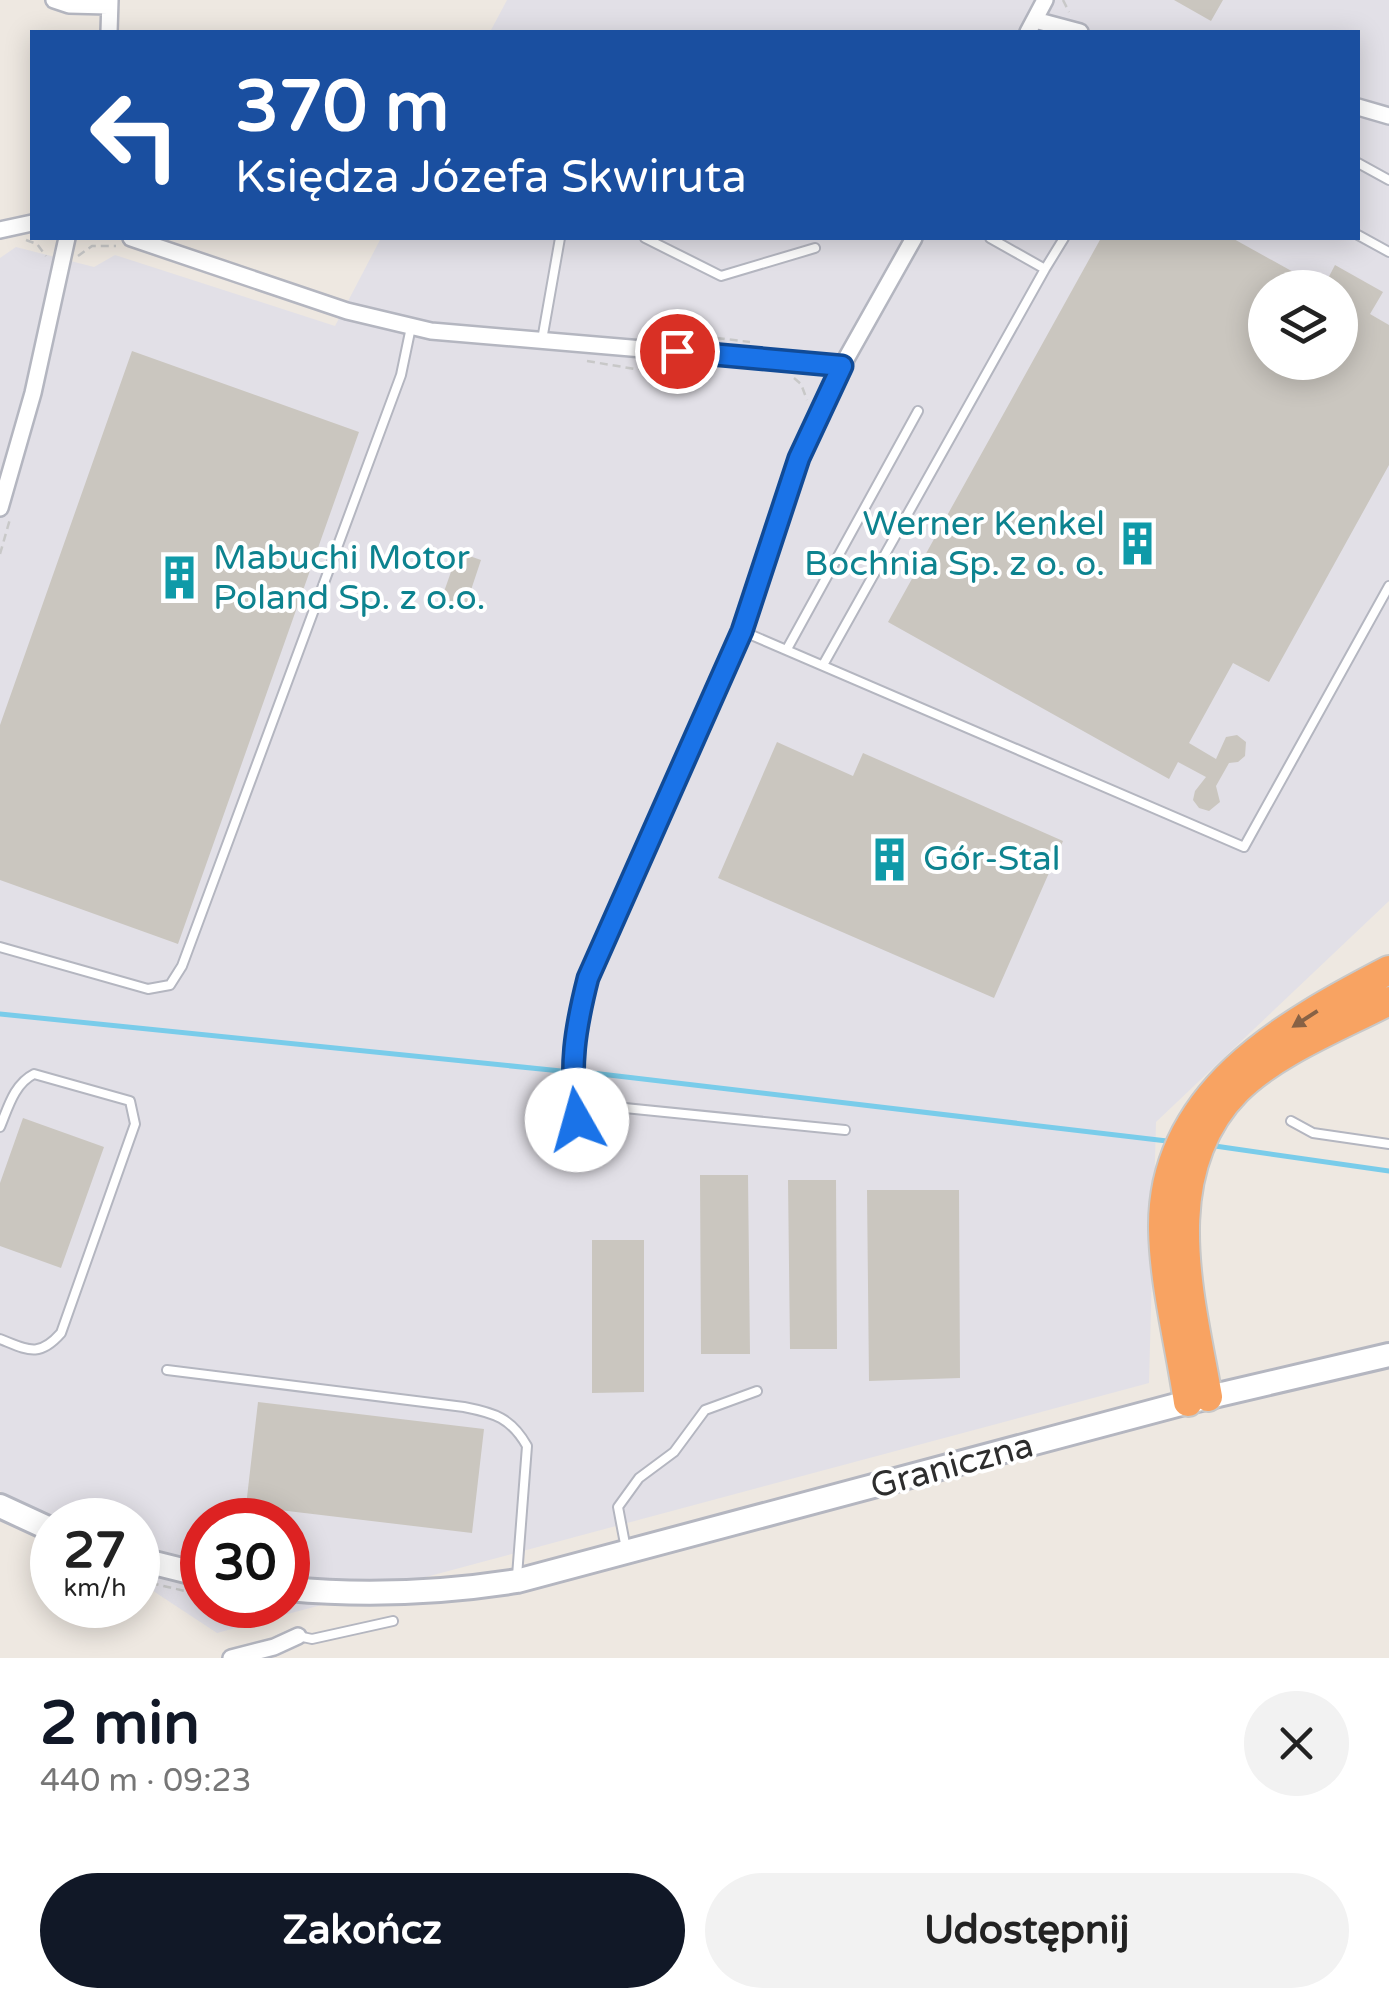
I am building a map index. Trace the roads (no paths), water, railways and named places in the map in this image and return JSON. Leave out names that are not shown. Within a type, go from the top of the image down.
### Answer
[{"type":"highway","points":[[1198,1400],[1164,1231],[1170,1167],[1183,1136],[1206,1098],[1227,1075],[1306,1018],[1389,970]]},
{"type":"highway","points":[[1198,1400],[1184,1238],[1187,1187],[1200,1144],[1237,1091],[1265,1068],[1389,1001]]},
{"type":"main road","name":"Graniczna","points":[[310,1590],[460,1590],[517,1581],[1198,1400],[1389,1355]]},
{"type":"main road","points":[[0,1506],[30,1520]]},
{"type":"street","points":[[54,0],[68,5],[109,3],[110,30]]},
{"type":"street","points":[[1046,0],[1031,26],[1064,30]]},
{"type":"street","points":[[1360,109],[1389,116]]},
{"type":"street","points":[[0,230],[30,223]]},
{"type":"street","points":[[0,508],[33,393],[67,240]]},
{"type":"street","points":[[137,240],[347,311],[411,327],[842,366]]},
{"type":"street","points":[[576,1111],[570,1076],[588,978],[742,631],[799,458],[842,366],[913,240]]},
{"type":"street","points":[[231,1658],[298,1636]]},
{"type":"lane","points":[[1360,164],[1389,180]]},
{"type":"lane","points":[[1360,236],[1389,252]]},
{"type":"lane","points":[[542,340],[560,240]]},
{"type":"lane","points":[[649,240],[720,276],[814,248]]},
{"type":"lane","points":[[994,240],[1045,269]]},
{"type":"lane","points":[[823,665],[1063,240]]},
{"type":"lane","points":[[0,947],[148,989],[170,985],[189,947],[401,374],[411,327]]},
{"type":"lane","points":[[788,649],[918,410]]},
{"type":"lane","points":[[742,631],[1244,847],[1389,586]]},
{"type":"lane","points":[[0,1127],[13,1095],[24,1079],[34,1074],[130,1101],[136,1124],[61,1333],[40,1350],[28,1350],[0,1339]]},
{"type":"lane","points":[[576,1111],[845,1130]]},
{"type":"lane","points":[[1291,1121],[1312,1133],[1389,1144]]},
{"type":"lane","points":[[168,1370],[464,1407],[500,1415],[517,1428],[527,1446],[517,1581]]},
{"type":"lane","points":[[627,1553],[618,1507],[639,1478],[674,1452],[705,1410],[758,1390]]},
{"type":"lane","points":[[298,1636],[312,1639],[394,1621]]},
{"type":"waterway","points":[[0,1014],[561,1071]]},
{"type":"waterway","points":[[592,1073],[1167,1141]]},
{"type":"waterway","points":[[1215,1146],[1389,1171]]},
{"type":"place","name":"Werner Kenkel Bochnia Sp. z o. o.","points":[[1138,544]]},
{"type":"place","name":"Mabuchi Motor Poland Sp. z o.o.","points":[[180,578]]},
{"type":"place","name":"Gór-Stal","points":[[890,859]]}]
